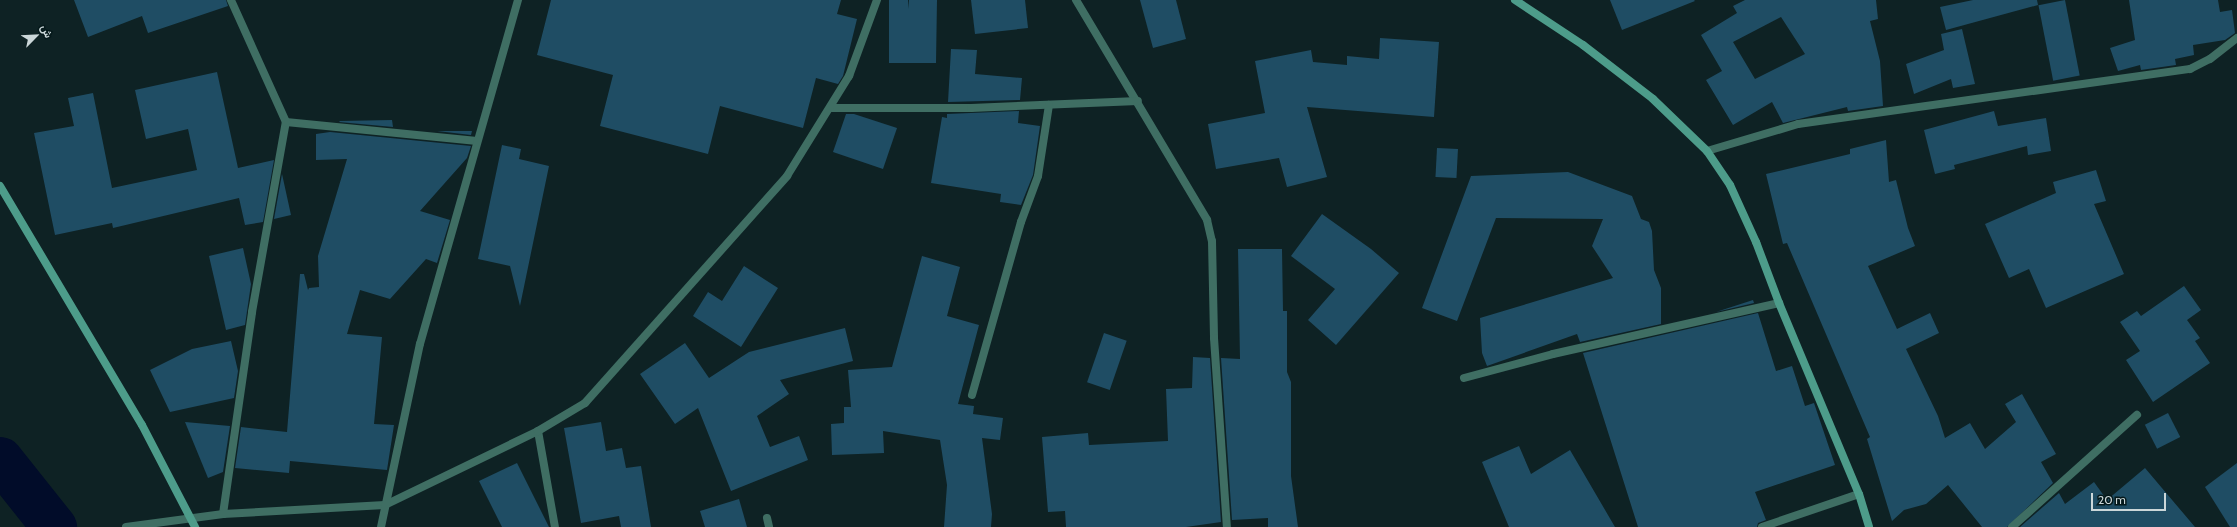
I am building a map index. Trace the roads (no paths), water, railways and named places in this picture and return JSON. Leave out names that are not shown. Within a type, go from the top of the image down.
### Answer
[{"type":"main road","points":[[1515,0],[1583,45],[1653,99],[1707,151],[1730,185],[1756,242],[1779,303],[1859,494],[1869,527]]},
{"type":"main road","points":[[0,186],[142,425],[193,518],[195,527]]},
{"type":"street","points":[[223,514],[252,312],[286,122],[231,0]]},
{"type":"street","points":[[381,527],[420,344],[518,0]]},
{"type":"street","points":[[126,527],[223,514],[385,504],[538,431],[585,403],[596,393],[652,326],[787,176],[831,108],[849,76],[877,0]]},
{"type":"street","points":[[1076,0],[1138,101],[1207,220],[1212,241],[1214,346],[1226,527]]},
{"type":"street","points":[[1707,151],[1798,124],[2190,69],[2210,59],[2237,38]]},
{"type":"street","points":[[831,108],[1048,105],[1138,101]]},
{"type":"street","points":[[972,395],[1021,222],[1038,176],[1048,105]]},
{"type":"street","points":[[286,122],[477,141]]},
{"type":"street","points":[[1464,378],[1553,354],[1779,303]]},
{"type":"street","points":[[2012,527],[2137,415]]},
{"type":"street","points":[[538,431],[555,527]]},
{"type":"street","points":[[1762,527],[1859,494]]},
{"type":"street","points":[[767,518],[769,527]]},
{"type":"waterway","points":[[0,459],[54,527]]}]
